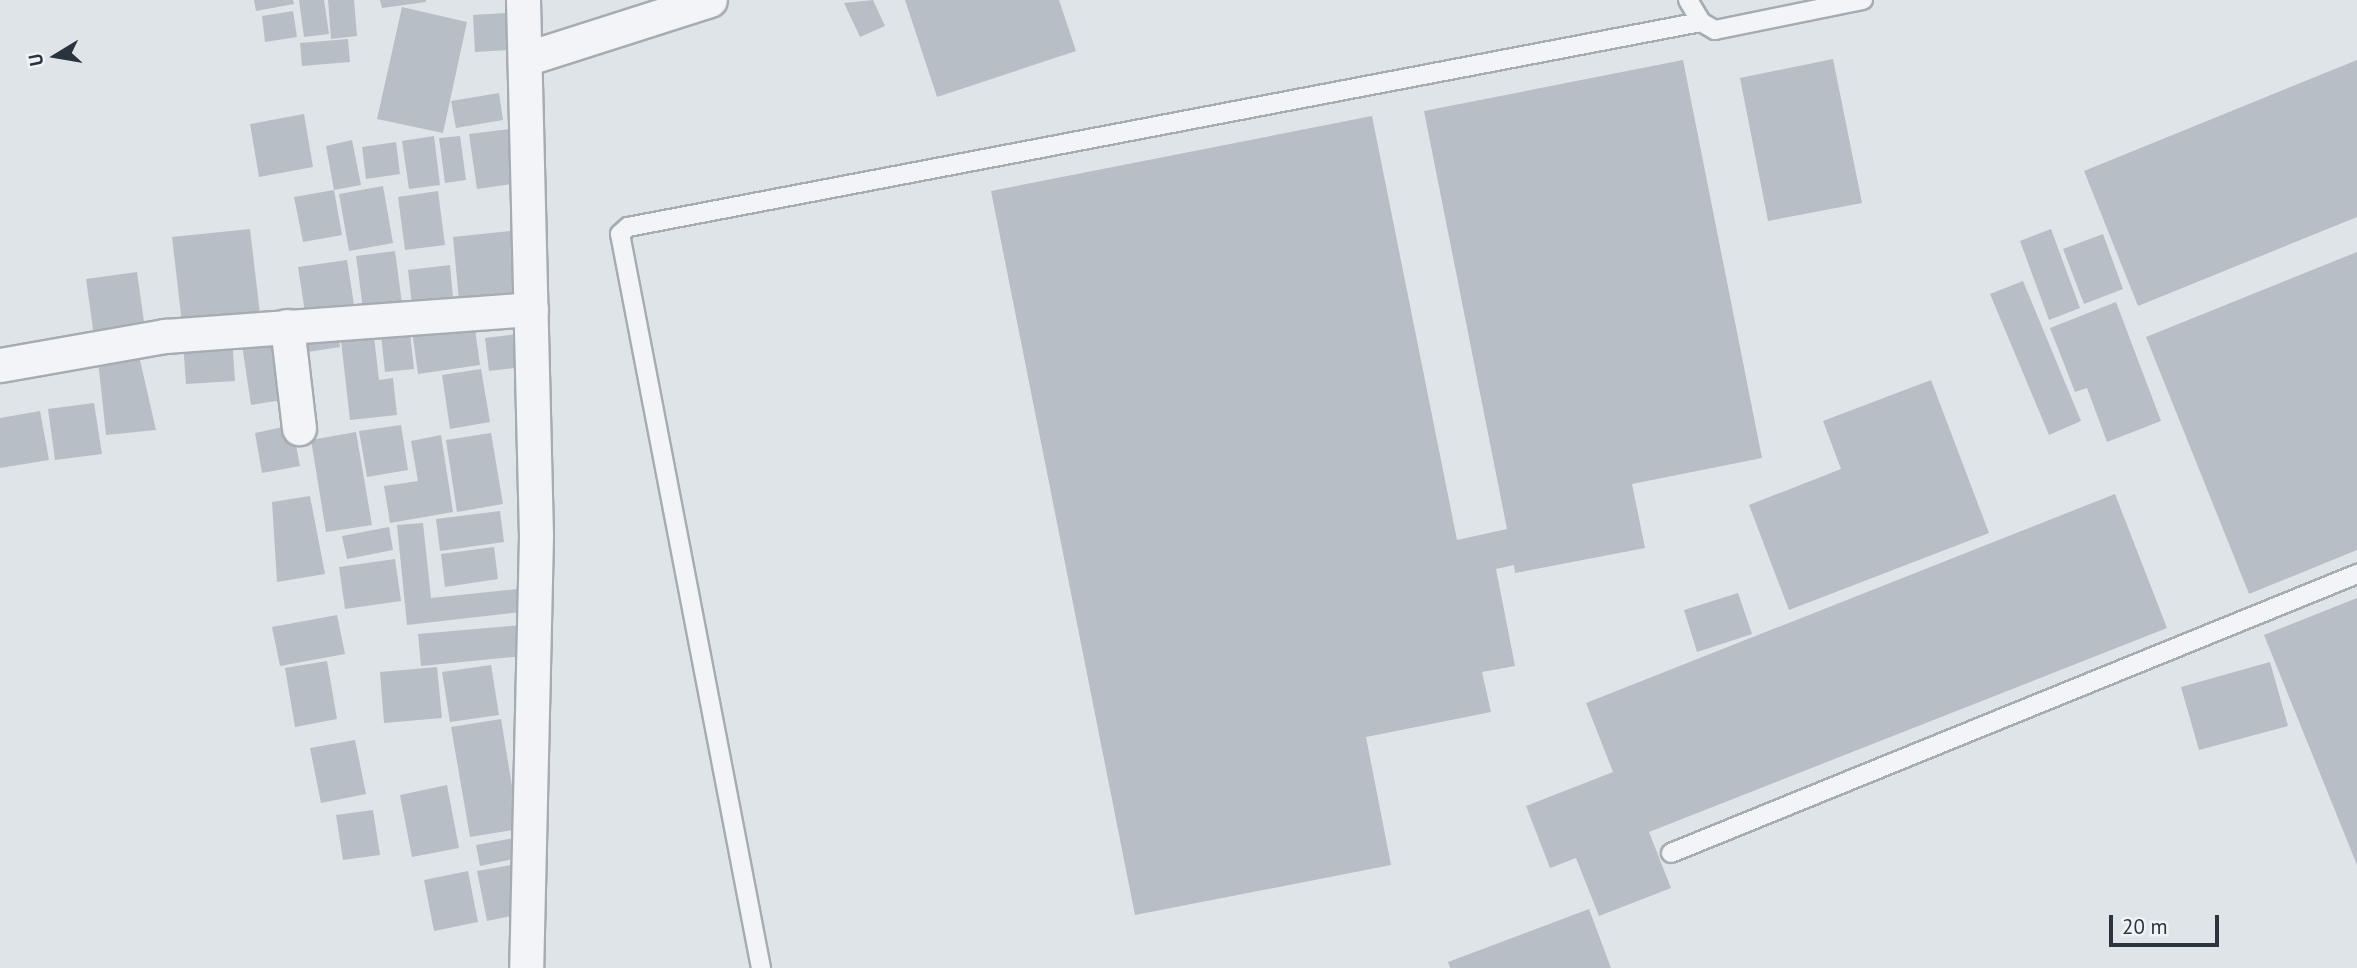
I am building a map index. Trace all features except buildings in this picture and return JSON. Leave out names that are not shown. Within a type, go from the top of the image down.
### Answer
[{"type":"street","points":[[523,0],[536,536],[526,968]]},
{"type":"street","points":[[525,59],[709,0]]},
{"type":"street","points":[[0,365],[164,336],[531,309]]},
{"type":"street","points":[[286,326],[299,428]]},
{"type":"lane","points":[[1688,0],[1701,22]]},
{"type":"lane","points":[[761,968],[620,234],[628,227],[1701,22],[1732,30],[1863,0]]},
{"type":"lane","points":[[1671,853],[2357,574]]}]
